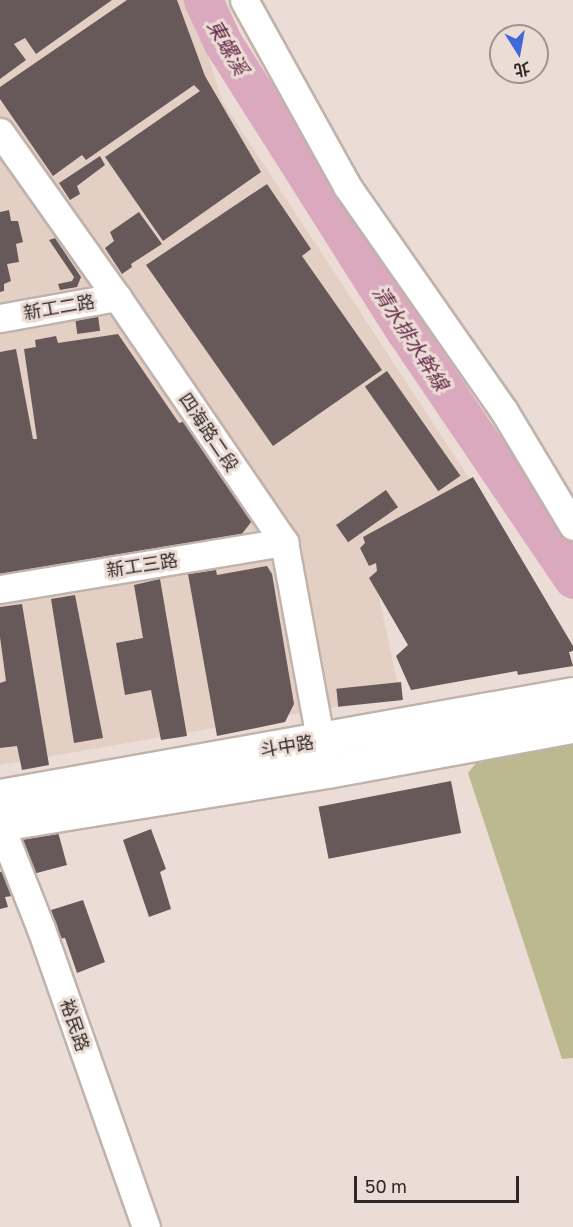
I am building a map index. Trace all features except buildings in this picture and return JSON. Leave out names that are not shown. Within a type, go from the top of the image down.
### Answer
[{"type":"main road","name":"斗中路","points":[[0,825],[323,756],[573,694]]},
{"type":"main road","name":"斗中路","points":[[0,796],[573,726]]},
{"type":"street","points":[[244,0],[347,186],[504,411],[573,526]]},
{"type":"street","name":"四海路二段","points":[[0,132],[117,297],[284,542],[323,756]]},
{"type":"street","name":"新工二路","points":[[0,318],[117,297]]},
{"type":"street","name":"新工三路","points":[[0,589],[284,542]]},
{"type":"street","name":"裕民路","points":[[0,825],[41,929],[146,1227]]},
{"type":"shaded area","points":[[0,0],[191,0],[222,101],[494,516],[375,578],[400,696],[0,765]]},
{"type":"shaded area","points":[[573,732],[573,1058],[562,1059],[468,773],[490,746]]},
{"type":"waterway","name":"清水排水幹線","points":[[203,0],[223,43],[406,332],[573,579]]},
{"type":"water label","name":"東螺溪","points":[[228,47]]}]
